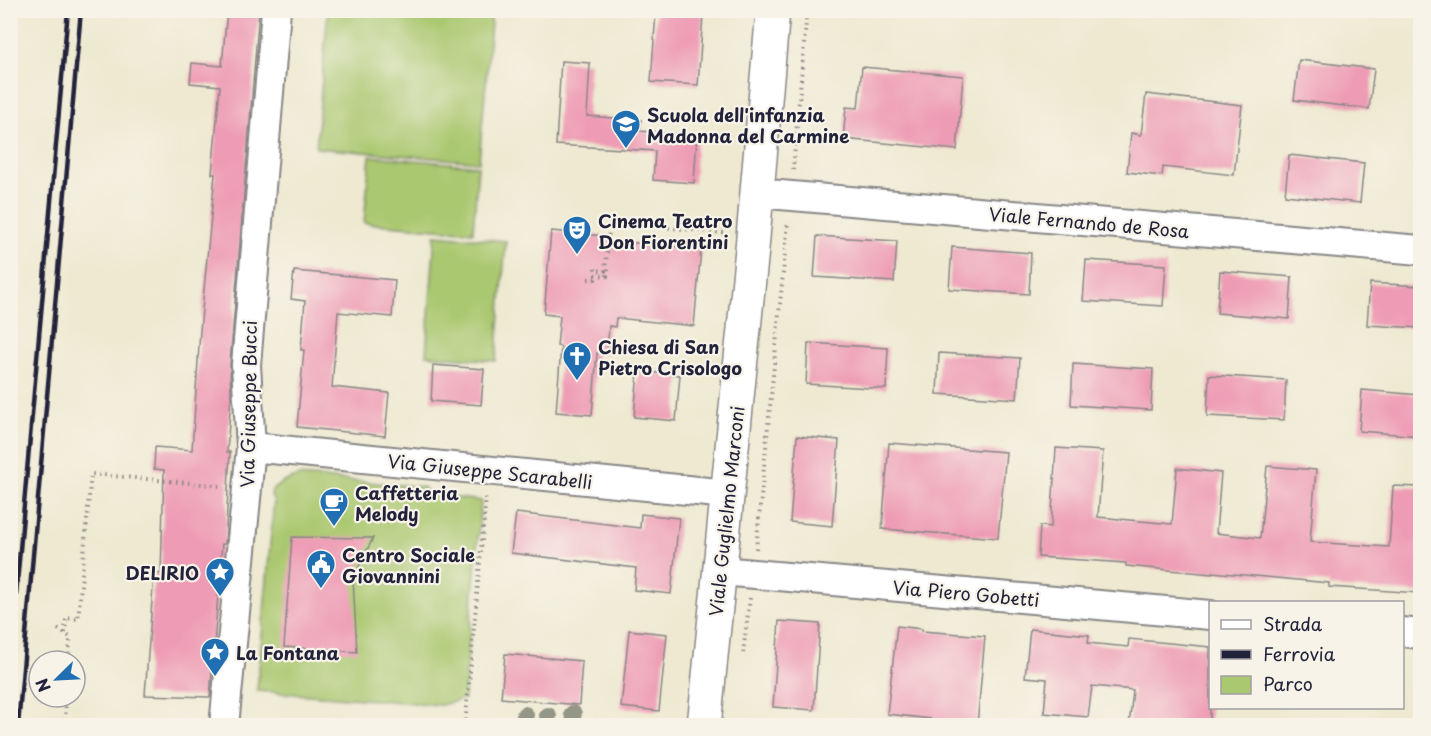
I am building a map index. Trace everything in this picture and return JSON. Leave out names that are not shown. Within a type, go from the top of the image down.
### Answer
[{"type":"main road","name":"Viale Guglielmo Marconi","points":[[704,726],[721,571],[773,10]]},
{"type":"street","name":"Via Giuseppe Bucci","points":[[224,726],[251,447],[246,365],[276,10]]},
{"type":"street","name":"Viale Fernando de Rosa","points":[[757,193],[1420,250]]},
{"type":"street","name":"Via Giuseppe Scarabelli","points":[[251,447],[728,495]]},
{"type":"street","name":"Via Piero Gobetti","points":[[721,571],[1209,615]]},
{"type":"path","points":[[743,656],[791,196],[807,10]]},
{"type":"path","points":[[588,279],[595,279],[595,271],[605,271],[610,222],[726,233]]},
{"type":"path","points":[[65,633],[66,618],[78,619],[91,474],[248,488]]},
{"type":"path","points":[[465,726],[486,490]]},
{"type":"path","points":[[58,629],[70,637],[70,649]]},
{"type":"path","points":[[64,726],[65,709]]},
{"type":"green space","points":[[328,11],[492,11],[479,162],[316,148]]},
{"type":"green space","points":[[370,156],[478,166],[473,232],[364,223]]},
{"type":"green space","points":[[435,235],[506,241],[496,361],[426,355]]},
{"type":"green space","points":[[299,476],[423,487],[432,495],[481,501],[464,699],[441,705],[257,691],[274,500],[271,496],[272,490],[283,482]]},
{"type":"building","points":[[227,10],[259,10],[230,364],[231,395],[227,452],[230,452],[225,544],[222,544],[210,697],[145,695],[154,573],[161,574],[164,470],[154,469],[155,447],[192,450],[200,331],[215,174],[212,174],[220,86],[190,83],[192,63],[222,66]]},
{"type":"building","points":[[656,12],[703,15],[698,85],[651,82]]},
{"type":"building","points":[[1299,60],[1374,69],[1369,109],[1294,100]]},
{"type":"building","points":[[561,61],[590,63],[587,116],[641,120],[640,131],[697,136],[694,183],[653,180],[655,151],[556,145]]},
{"type":"building","points":[[862,67],[963,76],[957,150],[843,139],[846,107],[858,108]]},
{"type":"building","points":[[1146,94],[1242,105],[1234,175],[1163,167],[1162,176],[1127,172],[1131,133],[1141,135]]},
{"type":"building","points":[[1289,155],[1364,163],[1360,203],[1285,195]]},
{"type":"building","points":[[551,231],[604,236],[604,240],[701,249],[694,326],[616,318],[615,327],[609,326],[607,354],[597,353],[592,415],[556,412],[561,347],[557,346],[560,316],[544,314]]},
{"type":"building","points":[[817,236],[897,241],[894,282],[814,277]]},
{"type":"building","points":[[952,247],[1031,253],[1029,294],[949,289]]},
{"type":"building","points":[[1086,260],[1166,265],[1163,306],[1083,301]]},
{"type":"building","points":[[294,271],[395,280],[392,317],[338,312],[332,387],[389,393],[385,436],[297,427],[304,350],[301,350],[305,301],[291,299]]},
{"type":"building","points":[[1220,271],[1292,277],[1289,319],[1217,313]]},
{"type":"building","points":[[1370,283],[1420,286],[1420,328],[1367,325]]},
{"type":"building","points":[[808,343],[888,348],[886,389],[806,384]]},
{"type":"building","points":[[939,353],[1020,358],[1017,399],[937,394]]},
{"type":"building","points":[[1073,364],[1153,369],[1151,410],[1071,405]]},
{"type":"building","points":[[433,365],[484,369],[481,405],[431,401]]},
{"type":"building","points":[[638,371],[680,375],[676,421],[634,417]]},
{"type":"building","points":[[1209,375],[1286,380],[1284,420],[1207,416]]},
{"type":"building","points":[[1362,390],[1420,395],[1420,436],[1359,431]]},
{"type":"building","points":[[797,436],[839,440],[832,526],[790,522]]},
{"type":"building","points":[[889,443],[1006,452],[998,538],[882,529]]},
{"type":"building","points":[[1056,448],[1103,451],[1098,517],[1172,524],[1177,468],[1221,473],[1216,533],[1260,538],[1267,466],[1316,470],[1310,542],[1389,547],[1393,486],[1420,487],[1420,593],[1329,587],[1329,583],[1126,566],[1126,563],[1038,557],[1040,526],[1051,527]]},
{"type":"building","points":[[516,513],[640,528],[641,514],[679,518],[671,594],[634,590],[636,568],[511,553]]},
{"type":"building","name":"Centro Sociale Giovannini","points":[[292,537],[373,538],[353,579],[357,652],[284,647]]},
{"type":"building","points":[[779,621],[820,624],[814,710],[773,707]]},
{"type":"building","points":[[897,626],[922,629],[922,631],[985,636],[977,726],[930,722],[931,719],[887,714]]},
{"type":"building","points":[[1030,629],[1089,635],[1088,643],[1128,647],[1129,639],[1209,647],[1210,726],[1129,726],[1133,690],[1092,686],[1088,717],[1044,713],[1047,679],[1025,677]]},
{"type":"building","points":[[629,630],[667,634],[659,711],[621,707]]},
{"type":"building","points":[[505,654],[582,661],[579,705],[501,698]]},
{"type":"railway","points":[[10,662],[68,10]]},
{"type":"railway","points":[[18,726],[81,10]]},
{"type":"place","name":"Scuola dell'infanzia Madonna del Carmine","points":[[626,150]]},
{"type":"place","name":"Cinema Teatro Don Fiorentini","points":[[577,256]]},
{"type":"place","name":"Chiesa di San Pietro Crisologo","points":[[577,382]]},
{"type":"place","name":"Caffetteria Melody","points":[[334,528]]},
{"type":"place","name":"Centro Sociale Giovannini","points":[[321,590]]},
{"type":"place","name":"DELIRIO","points":[[220,598]]},
{"type":"place","name":"La Fontana","points":[[215,678]]}]
